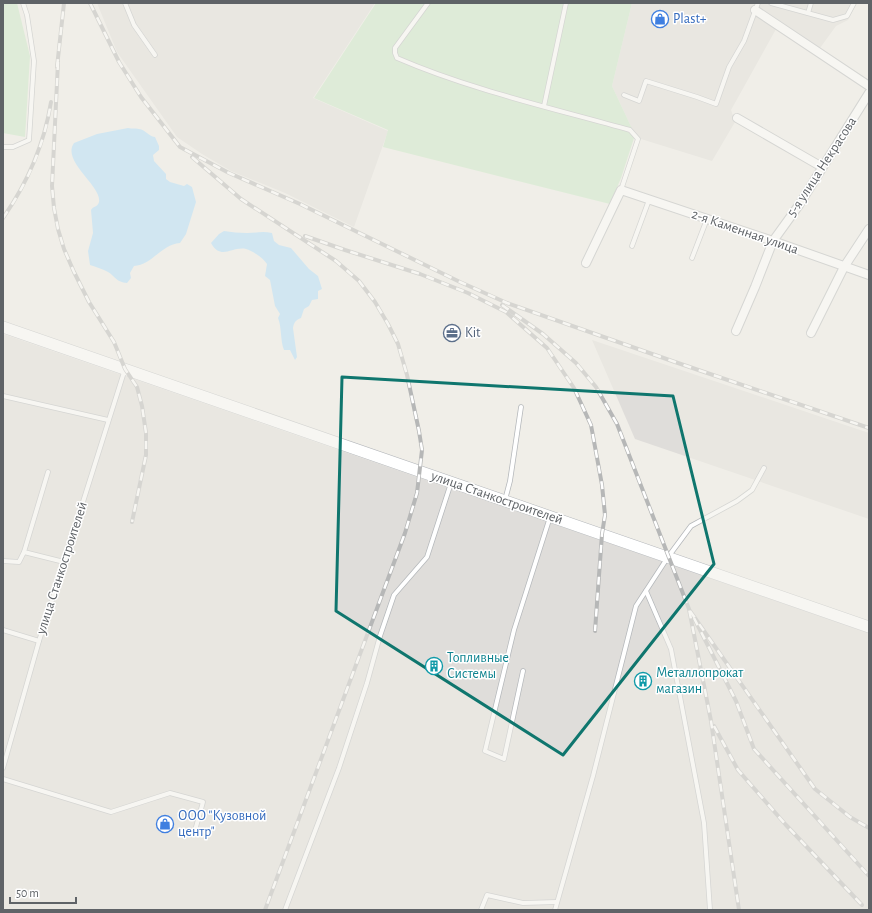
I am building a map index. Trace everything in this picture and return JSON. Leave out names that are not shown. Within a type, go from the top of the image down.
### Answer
[{"type":"main road","name":"улица Станкостроителей","points":[[3,327],[869,627]]},
{"type":"street","points":[[756,7],[869,86]]},
{"type":"street","name":"5-я улица Некрасова","points":[[736,331],[773,241],[799,205],[869,93]]},
{"type":"street","points":[[737,118],[822,167]]},
{"type":"street","points":[[586,263],[620,190]]},
{"type":"street","name":"2-я Каменная улица","points":[[620,190],[869,275]]},
{"type":"street","points":[[811,333],[844,267],[869,229]]},
{"type":"lane","points":[[3,147],[13,147],[29,140],[34,60],[27,15],[23,3]]},
{"type":"lane","points":[[125,3],[134,25],[155,55]]},
{"type":"lane","points":[[428,3],[395,48],[397,58],[431,72],[630,130],[638,139],[620,190]]},
{"type":"lane","points":[[544,106],[566,3]]},
{"type":"lane","points":[[771,3],[833,20],[847,16],[854,3]]},
{"type":"lane","points":[[808,12],[811,3]]},
{"type":"lane","points":[[624,95],[639,101],[646,81],[697,96],[716,104],[729,67],[744,41],[756,7]]},
{"type":"lane","points":[[632,246],[649,199]]},
{"type":"lane","points":[[692,258],[707,219]]},
{"type":"lane","name":"улица Станкостроителей","points":[[3,768],[39,641],[125,369]]},
{"type":"lane","points":[[3,396],[108,420]]},
{"type":"lane","points":[[505,501],[510,481],[520,407]]},
{"type":"lane","points":[[555,910],[593,776],[636,606],[668,557],[691,526],[752,490],[764,468]]},
{"type":"lane","points":[[3,561],[19,562],[24,552],[48,472]]},
{"type":"lane","points":[[285,910],[339,768],[394,595],[427,557],[451,482]]},
{"type":"lane","points":[[523,671],[504,759],[485,751],[514,630],[550,516]]},
{"type":"lane","points":[[24,552],[64,562]]},
{"type":"lane","points":[[646,591],[671,649],[704,823],[710,910]]},
{"type":"lane","points":[[3,630],[39,641]]},
{"type":"lane","points":[[3,780],[111,812],[170,793],[196,800],[203,802],[194,834]]},
{"type":"lane","points":[[481,910],[487,895],[523,903],[557,902]]},
{"type":"highlighted area","points":[[342,377],[673,396],[714,564],[563,755],[336,611]]},
{"type":"shaded area","points":[[97,3],[375,3],[313,98],[388,131],[354,227],[285,193],[231,171],[177,137],[117,52]]},
{"type":"shaded area","points":[[632,3],[857,3],[848,20],[836,26],[820,48],[780,22],[731,110],[735,122],[712,161],[641,139],[635,135],[612,86]]},
{"type":"shaded area","points":[[3,334],[869,633],[869,910],[3,910]]},
{"type":"shaded area","points":[[592,340],[869,433],[869,519],[635,439]]},
{"type":"green space","points":[[3,3],[17,3],[30,56],[25,137],[3,133]]},
{"type":"green space","points":[[376,3],[632,3],[612,86],[635,135],[621,178],[610,204],[383,147],[388,130],[314,98]]},
{"type":"water","points":[[128,128],[141,130],[155,137],[159,150],[153,155],[154,161],[166,174],[166,179],[170,182],[184,186],[187,184],[192,187],[196,202],[186,234],[180,243],[168,247],[140,265],[134,266],[130,273],[131,278],[127,283],[118,280],[106,271],[90,265],[88,251],[93,233],[91,210],[97,206],[99,202],[95,189],[77,165],[71,150],[74,143],[97,134]]},
{"type":"water","points":[[224,231],[272,233],[274,241],[279,245],[291,248],[309,269],[318,276],[322,289],[318,291],[318,299],[312,300],[309,306],[304,309],[301,318],[293,326],[297,357],[295,360],[290,350],[284,350],[278,318],[280,314],[275,306],[270,280],[265,276],[267,264],[258,255],[246,249],[236,249],[223,252],[215,248],[211,243]]},
{"type":"railway","points":[[57,67],[64,3]]},
{"type":"railway","points":[[90,3],[119,62],[141,97],[180,147],[229,173],[300,204],[460,282],[507,303],[869,428]]},
{"type":"railway","points":[[58,62],[52,186],[58,229],[64,249],[74,272],[89,302],[114,342],[125,369],[137,387],[142,406],[146,433],[146,455],[132,522]]},
{"type":"railway","points":[[3,218],[20,191],[34,163],[44,134],[51,102]]},
{"type":"railway","points":[[192,157],[241,199],[336,261],[359,281],[375,302],[398,344],[407,375],[422,450],[417,493],[405,533],[265,910]]},
{"type":"railway","points":[[305,236],[420,274],[468,293],[506,312],[547,348],[574,388],[591,425],[602,485],[605,515],[602,534],[595,631]]},
{"type":"railway","points":[[502,305],[543,334],[576,363],[596,387],[617,424],[689,609],[711,721],[739,910]]},
{"type":"railway","points":[[690,611],[815,789],[850,817],[869,828]]},
{"type":"railway","points":[[694,618],[736,701],[754,749],[869,876]]},
{"type":"railway","points":[[714,726],[738,770],[786,825],[862,905]]},
{"type":"place","name":"Plast+","points":[[660,19]]},
{"type":"place","name":"Kit","points":[[452,333]]},
{"type":"place","name":"Топливные Системы","points":[[434,666]]},
{"type":"place","name":"Металлопрокат магазин","points":[[643,681]]},
{"type":"place","name":"ООО \"Кузовной центр\"","points":[[165,824]]}]
